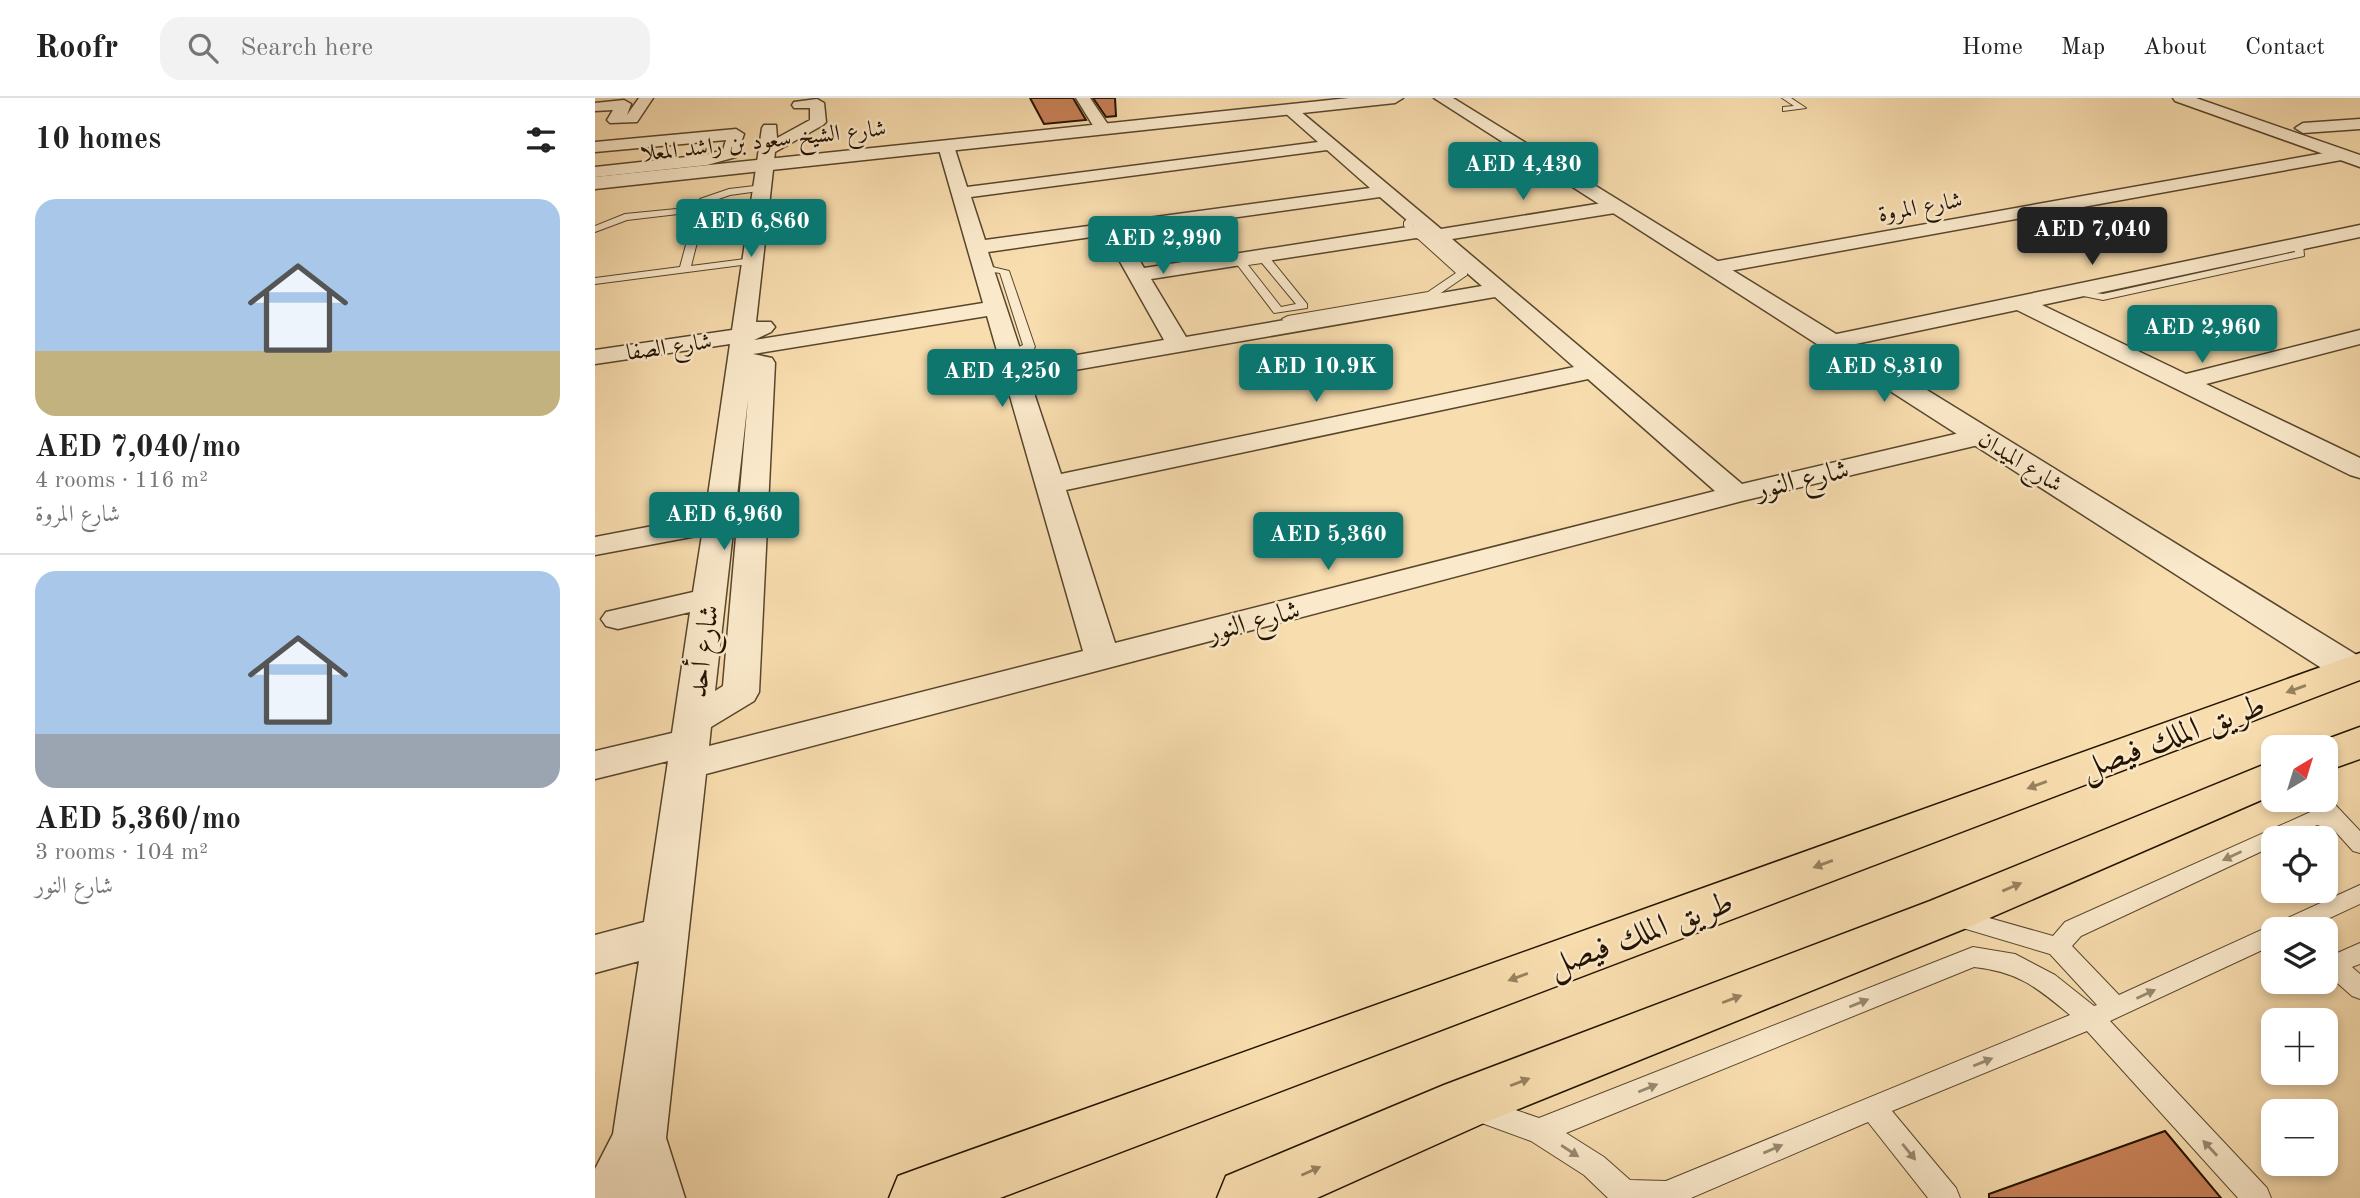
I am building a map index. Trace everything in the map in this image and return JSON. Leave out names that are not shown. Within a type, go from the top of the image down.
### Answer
[{"type":"main road","name":"طريق الملك فيصل","points":[[920,1198],[2356,667]]},
{"type":"main road","points":[[2338,751],[2360,742]]},
{"type":"main road","points":[[1248,1198],[1464,1104],[1947,915],[2261,782]]},
{"type":"street","points":[[595,100],[611,98]]},
{"type":"street","points":[[595,107],[624,104],[615,120],[632,119],[646,98]]},
{"type":"street","points":[[1083,98],[1102,127]]},
{"type":"street","name":"شارع الشيخ سعود بن راشد المعلا","points":[[595,183],[765,170],[833,158],[1102,127],[1395,98]]},
{"type":"street","points":[[1404,98],[1414,98]]},
{"type":"street","points":[[1424,98],[1448,101]]},
{"type":"street","points":[[2181,98],[2360,161]]},
{"type":"street","points":[[2215,98],[2360,148]]},
{"type":"street","name":"شارع الميدان","points":[[1448,101],[2217,584],[2356,667]]},
{"type":"street","points":[[691,742],[741,692],[763,363],[752,331],[778,178],[765,170],[818,122],[817,103],[799,105]]},
{"type":"street","points":[[1289,110],[1384,191],[1421,228],[1500,290],[1736,494]]},
{"type":"street","points":[[2303,128],[2360,124]]},
{"type":"street","name":"شارع أحد","points":[[610,1198],[639,1138],[709,598],[752,331],[753,261],[770,128]]},
{"type":"street","points":[[595,147],[736,134],[730,153],[707,160],[595,172]]},
{"type":"street","points":[[961,193],[1331,145]]},
{"type":"street","points":[[946,146],[1103,659]]},
{"type":"street","name":"شارع المروة","points":[[1713,268],[2341,155]]},
{"type":"street","points":[[981,258],[1111,228],[1384,191]]},
{"type":"street","points":[[1137,275],[1421,228],[1615,207]]},
{"type":"street","points":[[1111,228],[1179,345]]},
{"type":"street","points":[[1832,342],[2023,304],[2360,230]]},
{"type":"street","points":[[2335,236],[2360,245]]},
{"type":"street","points":[[1013,364],[1179,345],[1288,318],[1500,290]]},
{"type":"street","points":[[2023,304],[2360,469]]},
{"type":"street","name":"شارع الصفا","points":[[595,357],[752,331],[996,308]]},
{"type":"street","points":[[2184,383],[2360,337]]},
{"type":"street","points":[[1049,485],[1593,371]]},
{"type":"street","name":"شارع النور","points":[[595,765],[691,742],[1103,659],[1736,494],[1981,436]]},
{"type":"street","points":[[595,546],[720,522]]},
{"type":"street","points":[[618,619],[709,598]]},
{"type":"street","points":[[595,954],[666,935]]},
{"type":"street","name":"شارع أحد","points":[[639,1138],[657,1198]]},
{"type":"lane","points":[[1786,98],[1802,108],[1786,109]]},
{"type":"lane","points":[[833,158],[845,153],[1102,127]]},
{"type":"lane","points":[[685,269],[703,201],[729,192],[765,170]]},
{"type":"lane","points":[[595,229],[625,217],[701,209]]},
{"type":"lane","points":[[1288,318],[1303,306],[1265,259],[1241,263],[1278,311],[1288,318],[1431,295],[1463,273],[1421,228]]},
{"type":"lane","points":[[981,258],[1004,271],[1029,347],[1013,364]]},
{"type":"lane","points":[[595,281],[753,261]]},
{"type":"lane","points":[[2328,812],[2360,845]]},
{"type":"lane","points":[[2058,947],[2073,929],[2316,817],[2339,824]]},
{"type":"lane","points":[[2311,917],[2360,894]]},
{"type":"lane","points":[[1947,915],[2058,947],[2116,1008]]},
{"type":"lane","points":[[1464,1104],[1539,1131],[1594,1166],[1624,1194],[1666,1195],[1872,1107],[2116,1008],[2261,941]]},
{"type":"lane","points":[[2360,953],[2333,965],[2360,989]]},
{"type":"lane","points":[[1539,1131],[1973,957],[2007,961],[2047,982],[2091,1018],[2257,1198]]},
{"type":"lane","points":[[1872,1107],[1946,1198]]},
{"type":"building","points":[[1030,98],[1073,98],[1086,120],[1044,124]]},
{"type":"building","points":[[1093,98],[1115,98],[1116,116],[1106,117]]},
{"type":"building","points":[[2165,1131],[2221,1198],[1989,1198],[1989,1194]]}]
